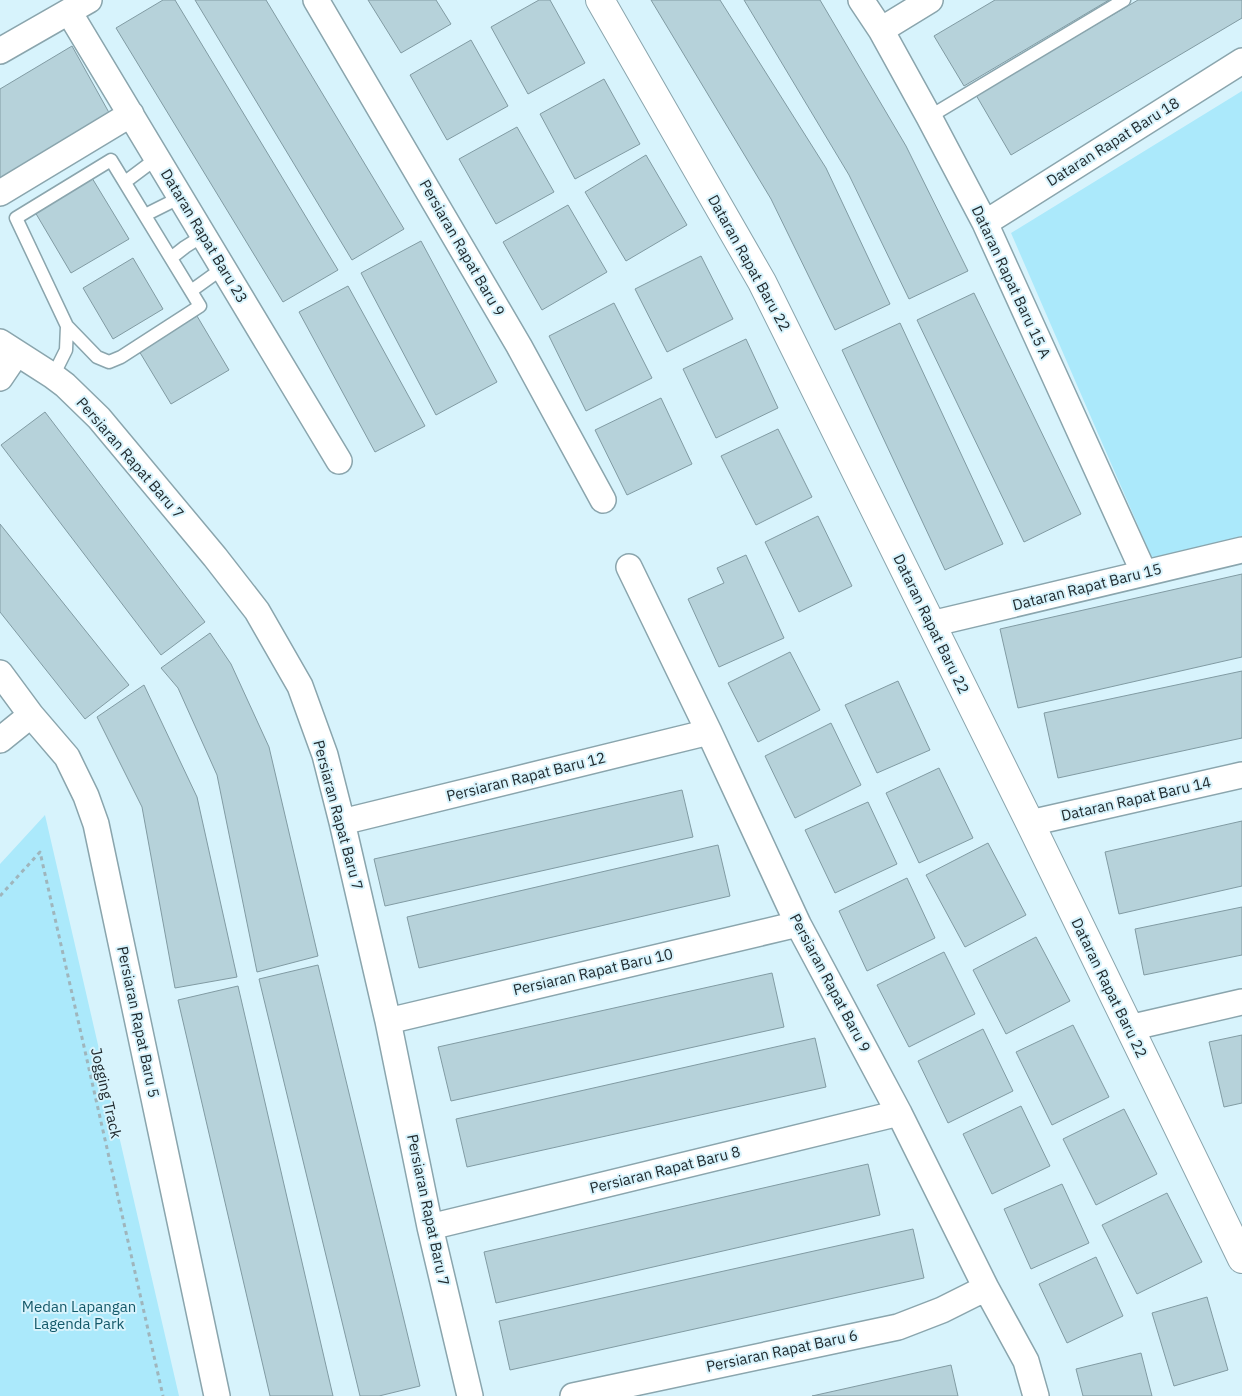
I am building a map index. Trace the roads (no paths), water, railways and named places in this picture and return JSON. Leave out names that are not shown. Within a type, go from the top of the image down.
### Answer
[{"type":"street","name":"Persiaran Rapat Baru 9","points":[[316,0],[514,338],[603,500]]},
{"type":"street","name":"Dataran Rapat Baru 22","points":[[600,0],[762,282],[1030,823],[1129,1028],[1234,1223],[1242,1259]]},
{"type":"street","name":"Dataran Rapat Baru 15 A","points":[[862,0],[881,30],[929,117],[985,223],[1144,573]]},
{"type":"street","points":[[881,30],[930,0]]},
{"type":"street","points":[[0,51],[79,6]]},
{"type":"street","name":"Dataran Rapat Baru 23","points":[[79,6],[131,114],[339,461]]},
{"type":"street","name":"Dataran Rapat Baru 18","points":[[985,223],[1242,61]]},
{"type":"street","points":[[0,193],[131,114]]},
{"type":"street","points":[[0,378],[8,348]]},
{"type":"street","name":"Persiaran Rapat Baru 7","points":[[8,348],[65,385],[99,418],[215,557],[257,611],[300,686],[325,755],[342,822],[388,1021],[430,1227],[470,1396]]},
{"type":"street","name":"Dataran Rapat Baru 15","points":[[931,624],[1242,550]]},
{"type":"street","name":"Persiaran Rapat Baru 9","points":[[629,567],[709,732],[798,924],[899,1113],[986,1288],[1026,1361],[1036,1396]]},
{"type":"street","name":"Persiaran Rapat Baru 5","points":[[0,673],[31,715],[67,757],[86,796],[96,824],[217,1396]]},
{"type":"street","points":[[0,740],[31,715]]},
{"type":"street","name":"Persiaran Rapat Baru 12","points":[[342,822],[709,732]]},
{"type":"street","name":"Dataran Rapat Baru 14","points":[[1030,823],[1242,776]]},
{"type":"street","name":"Persiaran Rapat Baru 10","points":[[388,1021],[798,924]]},
{"type":"street","points":[[1129,1028],[1242,1002]]},
{"type":"street","name":"Persiaran Rapat Baru 8","points":[[430,1227],[899,1113]]},
{"type":"street","name":"Persiaran Rapat Baru 6","points":[[573,1396],[898,1327],[942,1310],[986,1288]]},
{"type":"lane","points":[[929,117],[1124,0]]},
{"type":"lane","points":[[125,182],[158,158]]},
{"type":"lane","points":[[111,160],[125,182],[200,306],[121,357],[109,362],[97,357],[66,326],[16,218],[111,160]]},
{"type":"lane","points":[[145,215],[181,197]]},
{"type":"lane","points":[[171,258],[204,235]]},
{"type":"lane","points":[[191,291],[223,268]]},
{"type":"lane","points":[[53,376],[66,350],[66,326]]},
{"type":"park label","name":"Medan Lapangan Lagenda Park","points":[[79,1316]]}]
